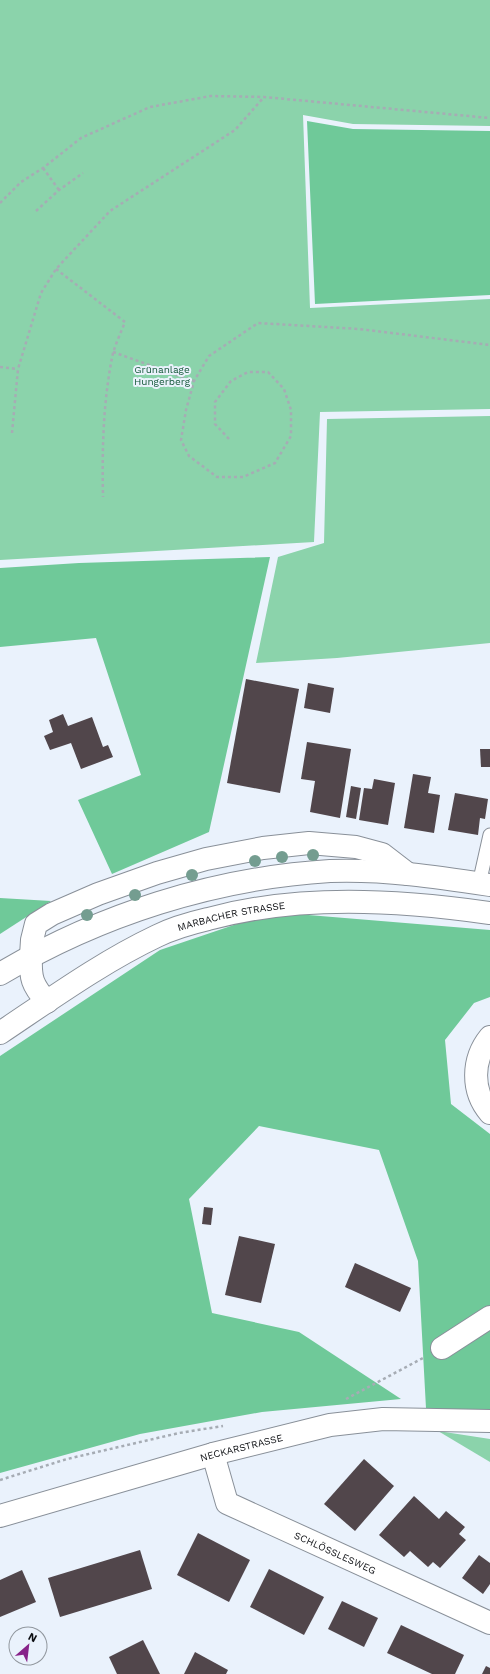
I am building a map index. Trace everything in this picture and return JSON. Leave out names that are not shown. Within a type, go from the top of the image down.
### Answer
[{"type":"street","points":[[46,1002],[37,991],[30,977],[32,940],[36,924],[52,914],[98,894],[156,873],[206,859],[263,848],[310,843],[356,847],[382,854],[408,874]]},
{"type":"street","points":[[0,974],[31,956],[98,925],[144,908],[206,889],[270,877],[330,871],[388,872],[485,884]]},
{"type":"street","name":"MARBACHER STRASSE","points":[[0,1033],[46,1002],[158,935],[240,910],[280,904],[339,902],[450,908],[490,913]]},
{"type":"street","points":[[490,1037],[476,1062],[476,1084],[484,1105],[490,1113]]},
{"type":"street","points":[[442,1348],[490,1316]]},
{"type":"street","name":"NECKARSTRASSE","points":[[0,1516],[213,1454],[330,1425],[383,1419],[490,1422]]},
{"type":"street","name":"SCHLÖSSLESWEG","points":[[213,1454],[227,1503],[490,1623]]},
{"type":"lane","points":[[485,884],[490,835]]},
{"type":"path","points":[[0,203],[22,182],[43,168],[81,138],[150,106],[211,96],[264,97],[490,118]]},
{"type":"path","points":[[12,434],[18,369],[41,293],[56,270],[110,212],[235,130],[264,97]]},
{"type":"path","points":[[43,168],[59,190]]},
{"type":"path","points":[[36,211],[59,190],[83,173]]},
{"type":"path","points":[[56,270],[126,322],[113,352],[106,397],[102,449],[103,497]]},
{"type":"path","points":[[229,438],[215,424],[215,402],[231,381],[248,372],[268,372],[284,388],[291,410],[291,436],[275,463],[243,477],[217,477],[189,456],[181,440],[186,410],[194,381],[209,356],[258,323],[359,329],[490,345]]},
{"type":"path","points":[[113,352],[194,381]]},
{"type":"path","points":[[0,367],[18,369]]},
{"type":"path","points":[[341,1401],[442,1348]]},
{"type":"path","points":[[0,1480],[67,1459],[179,1433],[224,1426]]},
{"type":"green space","name":"Grünanlage Hungerberg","points":[[0,0],[490,0],[490,126],[353,124],[303,115],[310,308],[490,299],[490,409],[320,412],[314,542],[0,560]]},
{"type":"green space","points":[[307,121],[353,129],[490,131],[490,295],[315,304]]},
{"type":"green space","points":[[490,416],[490,643],[337,658],[256,663],[278,557],[324,543],[327,419]]},
{"type":"green space","points":[[270,557],[209,832],[112,874],[78,800],[141,775],[96,638],[0,647],[0,568],[79,563]]},
{"type":"green space","points":[[0,898],[51,901],[0,934]]},
{"type":"green space","points":[[272,912],[490,930],[490,997],[474,1003],[445,1040],[451,1104],[490,1134],[490,1413],[426,1408],[418,1261],[379,1150],[259,1126],[189,1199],[212,1313],[299,1332],[401,1399],[262,1412],[140,1434],[0,1473],[0,1056],[160,950]]},
{"type":"green space","points":[[438,1431],[490,1439],[490,1462]]},
{"type":"building","points":[[246,679],[299,689],[280,793],[227,783]]},
{"type":"building","points":[[308,683],[334,688],[330,713],[304,708]]},
{"type":"building","points":[[63,714],[68,726],[92,717],[103,747],[108,745],[113,757],[81,769],[71,743],[50,750],[44,736],[53,732],[49,720]]},
{"type":"building","points":[[307,742],[351,749],[340,818],[310,812],[315,781],[301,779]]},
{"type":"building","points":[[480,749],[490,749],[490,767],[481,767]]},
{"type":"building","points":[[413,774],[431,777],[428,793],[440,795],[434,833],[404,828]]},
{"type":"building","points":[[374,779],[395,783],[388,825],[359,820],[364,788],[372,789]]},
{"type":"building","points":[[351,786],[361,788],[356,819],[346,817]]},
{"type":"building","points":[[455,793],[488,799],[485,819],[480,818],[478,835],[448,830]]},
{"type":"building","points":[[204,1207],[213,1208],[211,1225],[202,1224]]},
{"type":"building","points":[[239,1236],[275,1244],[261,1303],[225,1295]]},
{"type":"building","points":[[355,1263],[411,1288],[400,1312],[345,1287]]},
{"type":"building","points":[[364,1459],[394,1486],[355,1531],[324,1504]]},
{"type":"building","points":[[414,1496],[439,1519],[446,1511],[465,1527],[459,1534],[466,1540],[440,1568],[433,1562],[428,1567],[410,1551],[404,1557],[379,1535]]},
{"type":"building","points":[[198,1533],[250,1560],[229,1602],[177,1575]]},
{"type":"building","points":[[140,1550],[152,1589],[60,1617],[48,1578]]},
{"type":"building","points":[[479,1555],[490,1563],[490,1584],[483,1594],[462,1578]]},
{"type":"building","points":[[269,1569],[324,1597],[304,1635],[250,1607]]},
{"type":"building","points":[[22,1570],[36,1602],[0,1617],[0,1580]]},
{"type":"building","points":[[342,1601],[378,1618],[364,1647],[328,1629]]},
{"type":"building","points":[[401,1625],[464,1655],[455,1674],[432,1674],[387,1653]]},
{"type":"building","points":[[143,1640],[160,1674],[117,1674],[109,1657]]},
{"type":"building","points":[[195,1652],[228,1670],[226,1674],[184,1674]]},
{"type":"building","points":[[486,1666],[490,1668],[490,1674],[482,1674]]}]
